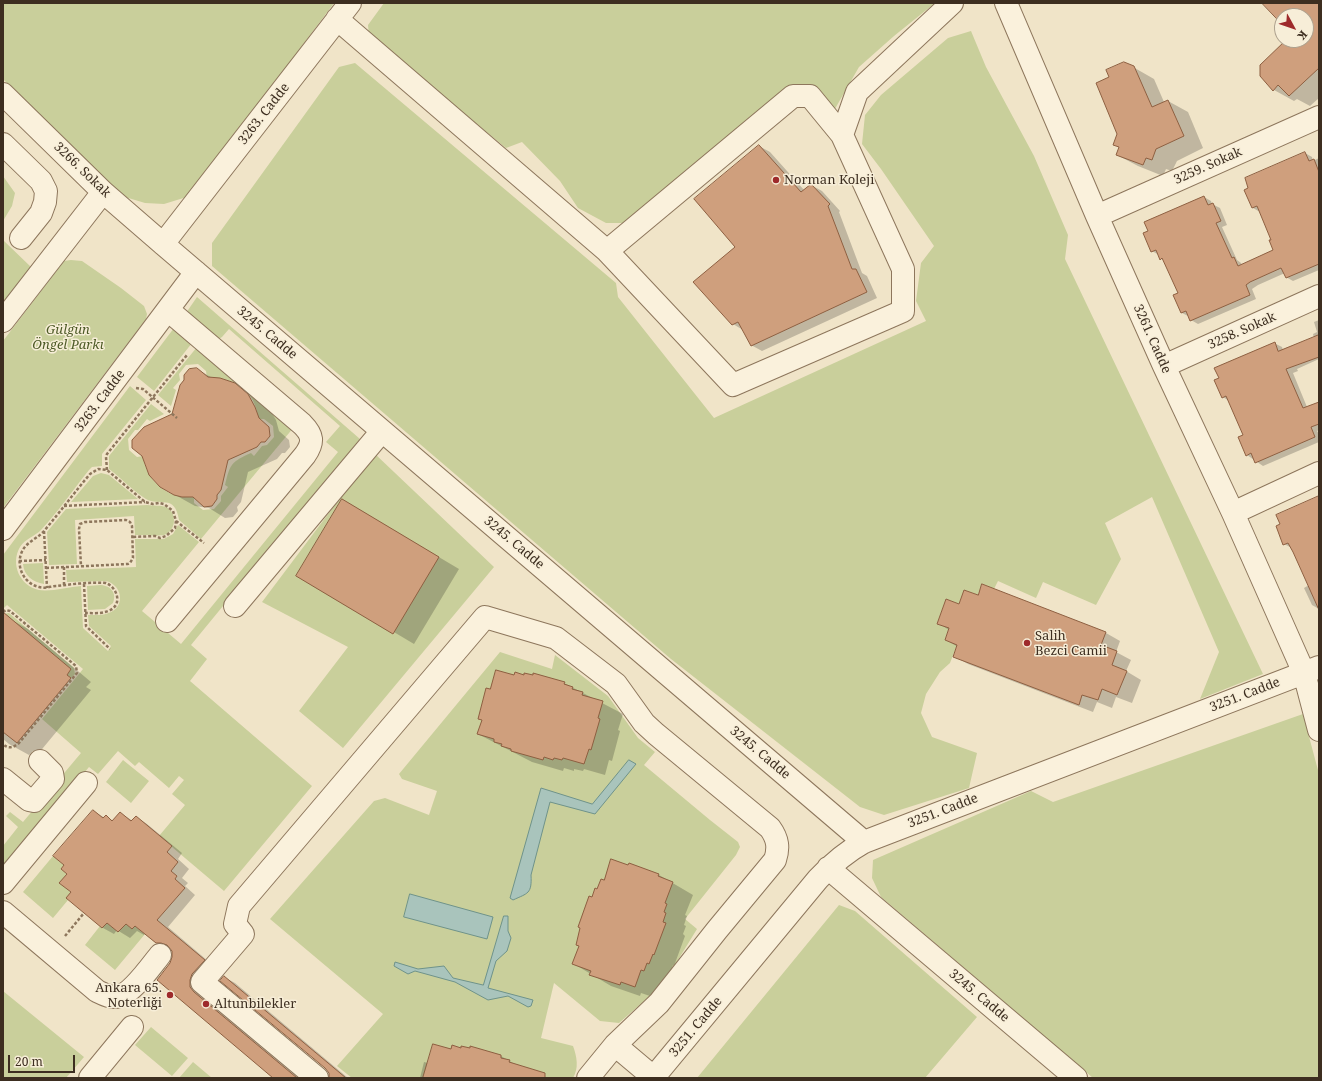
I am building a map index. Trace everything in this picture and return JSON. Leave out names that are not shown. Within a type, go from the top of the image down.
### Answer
[{"type":"street","points":[[842,135],[857,92],[952,3]]},
{"type":"street","name":"3261. Cadde","points":[[1006,3],[1097,216],[1164,366],[1233,513],[1311,670],[1319,730]]},
{"type":"street","points":[[343,11],[607,251],[733,386],[903,312],[904,269],[842,135],[810,96],[793,96],[607,251]]},
{"type":"street","name":"3263. Cadde","points":[[163,244],[343,11]]},
{"type":"street","name":"3266. Sokak","points":[[3,94],[103,192],[163,244]]},
{"type":"street","name":"3259. Sokak","points":[[1097,216],[1319,117]]},
{"type":"street","points":[[3,144],[41,180],[46,191],[45,202],[41,213],[21,238]]},
{"type":"street","points":[[3,321],[103,192]]},
{"type":"street","name":"3245. Cadde","points":[[163,244],[864,842]]},
{"type":"street","name":"3263. Cadde","points":[[3,529],[196,272]]},
{"type":"street","name":"3258. Sokak","points":[[1164,366],[1319,296]]},
{"type":"street","points":[[167,621],[305,455],[310,448],[312,439],[309,430],[168,310]]},
{"type":"street","points":[[235,606],[382,431]]},
{"type":"street","points":[[1233,513],[1319,473]]},
{"type":"street","points":[[317,1078],[202,982],[243,934],[235,924],[239,906],[485,617],[556,638],[616,684],[644,723],[770,828],[777,841],[778,851],[775,860],[659,1003],[615,1045],[592,1076]]},
{"type":"street","name":"3251. Cadde","points":[[653,1078],[828,868],[842,856],[864,842],[1311,670]]},
{"type":"street","points":[[3,779],[29,800],[34,801],[50,783],[53,776],[50,770],[40,761]]},
{"type":"street","points":[[3,883],[86,783]]},
{"type":"street","name":"3245. Cadde","points":[[828,868],[1076,1078]]},
{"type":"street","points":[[3,912],[97,991],[106,996],[116,997],[125,994],[134,986],[160,955]]},
{"type":"street","points":[[90,1078],[132,1027]]},
{"type":"street","points":[[615,1045],[653,1078]]},
{"type":"path","points":[[107,470],[107,454],[201,337]]},
{"type":"path","points":[[131,385],[135,388],[143,389],[177,418]]},
{"type":"path","points":[[86,613],[106,612],[114,607],[117,598],[114,588],[110,585],[100,583],[64,585],[47,588],[38,587],[31,584],[21,571],[19,561],[24,547],[44,530],[90,474],[98,470],[107,470],[145,502]]},
{"type":"path","points":[[63,506],[145,502],[164,504],[169,506],[173,511],[176,521],[175,528],[166,536],[160,538],[155,536],[132,537]]},
{"type":"path","points":[[46,568],[64,568],[130,563],[133,558],[132,526],[128,521],[80,524],[81,566]]},
{"type":"path","points":[[176,521],[200,540]]},
{"type":"path","points":[[44,530],[47,588]]},
{"type":"path","points":[[19,561],[46,560]]},
{"type":"path","points":[[64,568],[64,585]]},
{"type":"path","points":[[84,584],[86,626],[110,649]]},
{"type":"path","points":[[3,612],[6,610],[10,611],[76,666],[77,673],[19,743],[10,748],[3,744]]},
{"type":"path","points":[[51,952],[84,913]]},
{"type":"green space","points":[[3,3],[334,3],[190,196],[164,204],[145,203],[125,197],[95,172],[3,79]]},
{"type":"green space","points":[[384,3],[935,3],[859,67],[832,114],[818,89],[796,85],[632,223],[606,223],[578,208],[560,181],[522,142],[506,148],[369,36],[368,25]]},
{"type":"green space","points":[[971,31],[986,67],[1034,156],[1068,235],[1065,259],[1263,674],[1200,699],[1219,652],[1152,497],[1105,523],[1121,559],[1096,605],[1043,582],[1036,598],[998,581],[994,589],[982,584],[978,595],[964,590],[959,604],[946,599],[937,624],[949,628],[945,640],[957,645],[950,663],[940,672],[926,694],[921,713],[932,737],[977,753],[969,788],[884,815],[860,807],[671,659],[212,266],[212,243],[339,67],[355,63],[616,283],[618,297],[714,418],[926,321],[916,301],[921,263],[934,246],[862,144],[865,115],[881,95],[948,38]]},
{"type":"green space","points":[[3,176],[15,193],[12,206],[3,221]]},
{"type":"green space","points":[[3,240],[31,267],[3,304]]},
{"type":"green space","name":"Gülgün Öngel Parkı","points":[[64,261],[82,261],[144,306],[147,314],[146,319],[3,508],[3,341]]},
{"type":"green space","points":[[197,297],[360,439],[191,645],[207,659],[190,681],[312,786],[224,891],[159,836],[185,805],[172,794],[184,780],[179,776],[169,788],[139,762],[135,766],[118,751],[98,774],[89,767],[3,871],[3,846],[18,827],[6,816],[10,812],[23,822],[81,753],[42,719],[83,669],[7,605],[3,609],[3,555],[130,386],[146,400],[102,454],[102,466],[92,467],[89,470],[39,532],[22,544],[16,560],[22,579],[32,588],[49,590],[81,586],[83,628],[108,651],[111,646],[89,626],[88,615],[106,614],[116,609],[120,600],[118,590],[111,583],[106,581],[67,582],[66,570],[136,567],[135,539],[164,539],[173,534],[178,525],[199,542],[142,611],[181,644],[338,452],[326,442],[340,426],[229,329],[219,339],[186,313]]},
{"type":"green space","points":[[174,328],[192,343],[154,391],[137,377]]},
{"type":"green space","points":[[197,347],[294,427],[201,539],[179,520],[174,506],[166,502],[156,502],[146,499],[109,469],[109,456],[151,404],[164,414],[150,421],[147,419],[138,430],[135,430],[128,439],[129,450],[137,457],[143,456],[149,473],[160,487],[176,495],[194,497],[194,503],[203,510],[214,509],[221,501],[221,496],[228,487],[225,485],[228,472],[232,464],[251,453],[254,456],[262,446],[267,445],[274,437],[273,426],[264,419],[258,419],[253,400],[248,393],[234,383],[226,380],[207,378],[206,371],[198,364],[186,365],[179,374],[180,380],[173,388],[176,390],[171,406],[158,395]]},
{"type":"green space","points":[[374,453],[494,567],[343,748],[299,711],[348,647],[262,602]]},
{"type":"green space","points":[[101,473],[109,475],[138,499],[71,502],[93,476]]},
{"type":"green space","points":[[147,505],[164,506],[170,510],[174,517],[174,522],[168,533],[164,535],[135,535],[134,516],[75,520],[77,564],[49,565],[47,532],[66,509]]},
{"type":"green space","points":[[43,563],[44,584],[36,582],[30,578],[25,572],[23,564]]},
{"type":"green space","points":[[101,585],[110,588],[114,593],[113,603],[105,609],[88,610],[87,586]]},
{"type":"green space","points":[[9,613],[74,668],[75,674],[71,678],[67,675],[71,669],[3,614]]},
{"type":"green space","points":[[500,652],[552,669],[555,655],[608,696],[638,738],[655,752],[644,765],[738,842],[740,847],[736,855],[685,919],[697,929],[670,973],[651,995],[619,1023],[600,1021],[554,983],[541,1038],[573,1046],[577,1062],[573,1078],[352,1078],[337,1066],[383,1014],[270,919],[374,801],[385,798],[429,815],[437,791],[402,779],[399,774]]},
{"type":"green space","points":[[1303,714],[1319,774],[1319,1078],[1093,1078],[881,897],[872,878],[873,860],[1031,791],[1053,802]]},
{"type":"green space","points":[[123,760],[149,781],[131,803],[106,782]]},
{"type":"green space","points":[[53,856],[64,865],[61,869],[67,874],[60,883],[71,892],[68,900],[53,918],[23,892]]},
{"type":"green space","points":[[839,905],[855,911],[977,1017],[925,1078],[697,1078]]},
{"type":"green space","points":[[107,923],[118,932],[126,924],[132,929],[135,926],[145,934],[115,970],[85,945],[100,926],[102,928]]},
{"type":"green space","points":[[3,991],[84,1057],[66,1078],[3,1078]]},
{"type":"green space","points":[[151,1027],[188,1058],[172,1076],[135,1045]]},
{"type":"green space","points":[[193,1062],[212,1078],[179,1078]]},
{"type":"water","points":[[629,760],[636,764],[595,814],[550,802],[531,875],[530,889],[526,894],[513,900],[510,898],[541,788],[592,804]]},
{"type":"water","points":[[410,894],[493,917],[487,939],[404,917]]},
{"type":"water","points":[[504,916],[508,916],[508,931],[511,938],[507,951],[496,961],[488,988],[533,1000],[531,1006],[528,1007],[508,996],[488,1000],[455,982],[415,971],[408,974],[394,966],[395,962],[418,969],[444,966],[453,978],[483,985]]},
{"type":"building","points":[[1262,3],[1319,3],[1319,68],[1289,96],[1278,85],[1273,91],[1260,76],[1260,65],[1278,48],[1314,48],[1314,8],[1274,8],[1274,16]]},
{"type":"building","points":[[1124,62],[1134,66],[1152,107],[1168,100],[1184,136],[1156,149],[1152,160],[1146,158],[1143,165],[1116,155],[1119,147],[1113,145],[1117,134],[1096,83],[1109,77],[1106,70]]},
{"type":"building","points":[[759,145],[801,192],[811,184],[830,204],[828,206],[852,269],[856,269],[867,292],[751,346],[738,322],[732,325],[693,282],[735,247],[694,199]]},
{"type":"building","points":[[1305,152],[1309,161],[1314,159],[1319,172],[1319,264],[1286,278],[1281,268],[1246,285],[1250,295],[1190,321],[1186,311],[1181,313],[1173,295],[1178,293],[1162,258],[1160,260],[1156,250],[1151,252],[1143,233],[1148,231],[1144,222],[1204,196],[1208,205],[1213,203],[1221,221],[1216,223],[1232,258],[1234,257],[1238,266],[1273,250],[1269,240],[1271,240],[1257,206],[1252,208],[1244,190],[1248,188],[1245,178]]},
{"type":"building","points":[[1319,335],[1319,357],[1286,369],[1303,408],[1319,402],[1319,424],[1311,427],[1315,437],[1255,463],[1251,453],[1246,456],[1238,437],[1243,435],[1226,396],[1222,398],[1214,380],[1219,378],[1214,368],[1275,342],[1278,351]]},
{"type":"building","points":[[197,368],[208,377],[220,378],[235,383],[248,394],[259,418],[269,427],[270,436],[265,442],[261,442],[257,447],[228,460],[221,490],[217,495],[217,499],[212,506],[204,507],[193,497],[174,495],[160,487],[149,475],[142,456],[132,448],[132,440],[144,427],[172,414],[180,385],[184,380],[184,375],[189,369]]},
{"type":"building","points":[[1319,496],[1319,610],[1293,552],[1288,543],[1283,545],[1276,526],[1280,524],[1276,515]]},
{"type":"building","points":[[342,499],[439,557],[393,634],[296,576]]},
{"type":"building","name":"Salih Bezci Camii","points":[[982,584],[1106,632],[1101,645],[1117,651],[1112,665],[1127,671],[1117,695],[1102,689],[1098,700],[1082,695],[1079,705],[953,657],[957,645],[945,640],[949,628],[937,624],[946,599],[959,604],[964,590],[978,595]]},
{"type":"building","points":[[3,612],[71,669],[67,675],[71,678],[17,743],[3,732]]},
{"type":"building","points":[[496,670],[514,675],[515,672],[524,675],[524,673],[533,675],[533,673],[565,682],[564,684],[573,687],[572,689],[583,692],[582,695],[603,701],[598,718],[600,719],[591,750],[589,749],[584,764],[563,758],[562,760],[554,758],[553,760],[544,757],[543,760],[511,751],[511,749],[501,746],[502,744],[494,742],[494,739],[477,734],[482,720],[478,719],[486,688],[490,689]]},
{"type":"building","points":[[93,810],[103,818],[106,815],[112,821],[120,812],[131,821],[136,816],[172,846],[167,852],[178,862],[171,871],[177,876],[175,879],[185,888],[157,920],[205,960],[192,974],[190,987],[194,992],[297,1078],[273,1078],[157,980],[170,963],[172,957],[172,951],[167,945],[156,943],[135,926],[132,929],[126,924],[118,932],[107,923],[102,928],[66,898],[71,892],[59,883],[67,874],[61,869],[64,865],[53,856]]},
{"type":"building","points":[[611,859],[628,865],[629,863],[659,874],[658,876],[673,882],[665,903],[667,904],[663,922],[666,923],[654,955],[653,954],[649,964],[647,963],[644,971],[641,970],[635,987],[621,982],[620,985],[589,975],[591,971],[572,964],[579,946],[576,945],[580,928],[578,927],[589,896],[592,897],[595,888],[597,889],[601,879],[604,880]]},
{"type":"building","points":[[224,976],[346,1078],[329,1078],[329,1073],[325,1068],[220,981]]},
{"type":"building","points":[[433,1044],[451,1049],[452,1045],[461,1048],[461,1046],[470,1048],[470,1046],[501,1055],[501,1058],[510,1060],[509,1062],[545,1073],[545,1078],[423,1078]]},
{"type":"place","name":"Norman Koleji","points":[[776,180]]},
{"type":"place","name":"Salih Bezci Camii","points":[[1027,643]]},
{"type":"place","name":"Ankara 65. Noterliği","points":[[170,995]]},
{"type":"place","name":"Altunbilekler","points":[[206,1004]]}]
